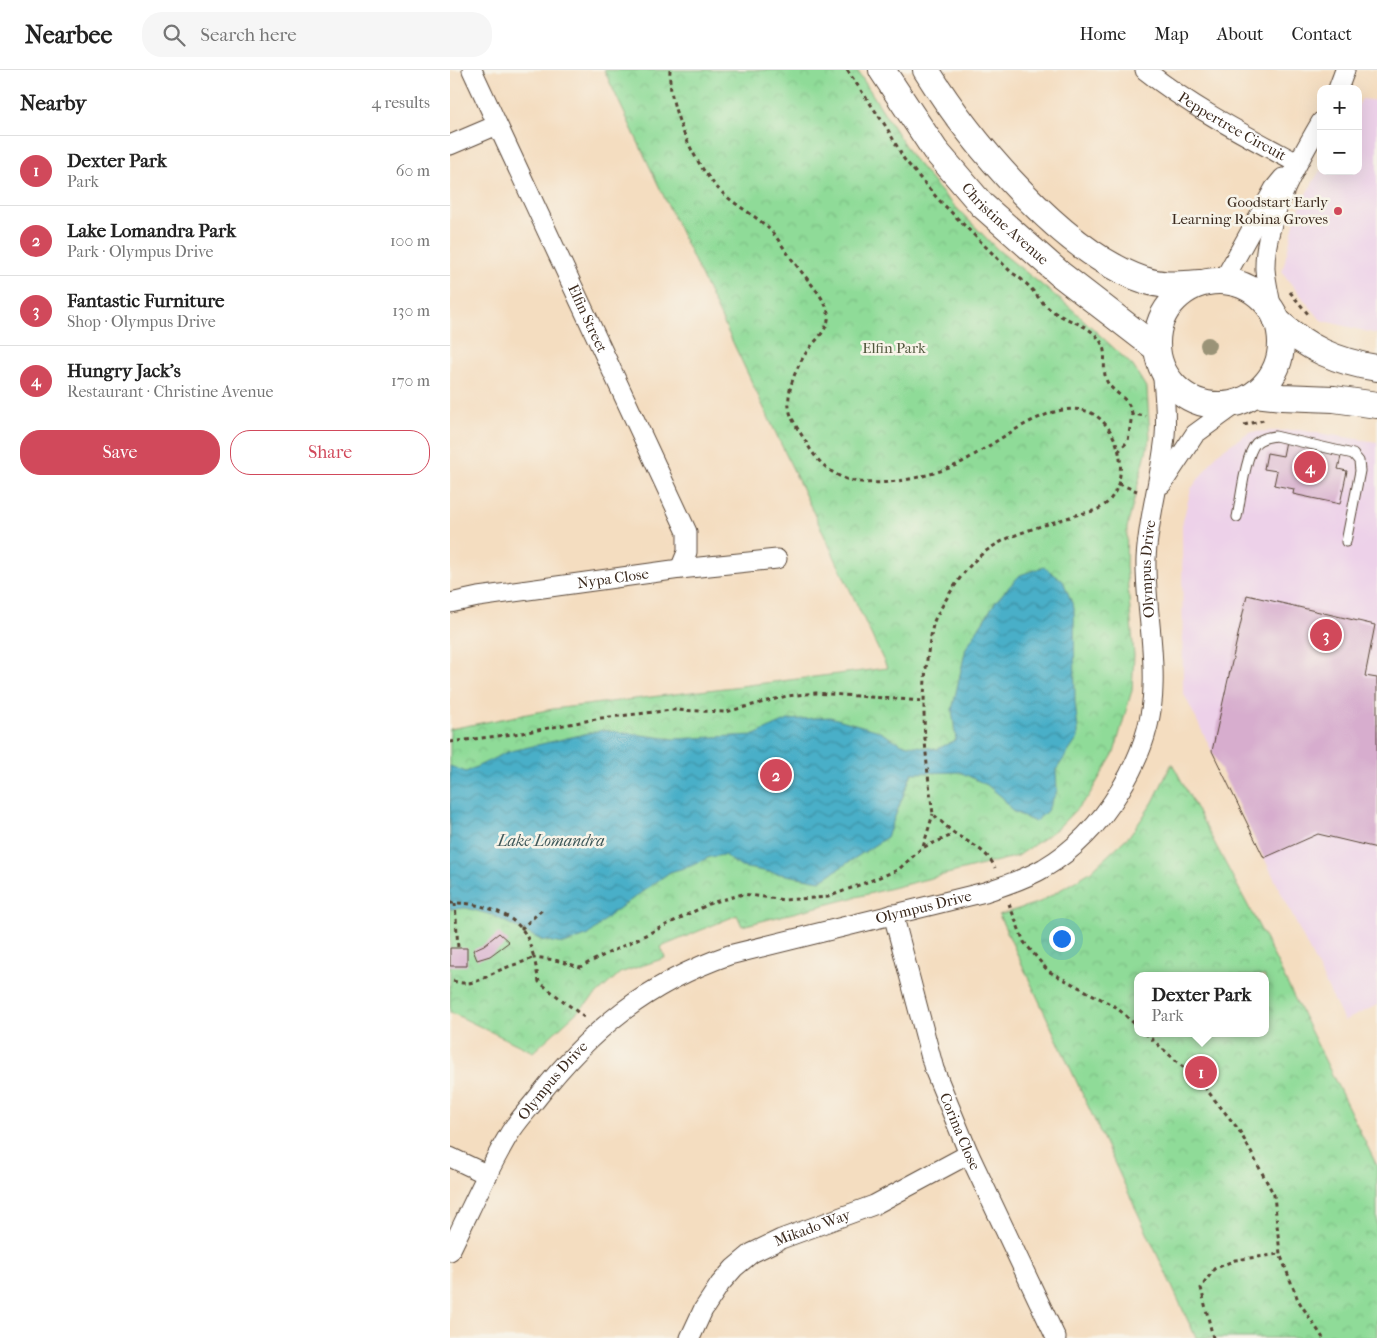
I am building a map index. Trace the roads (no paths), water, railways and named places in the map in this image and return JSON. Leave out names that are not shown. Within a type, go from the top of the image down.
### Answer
[{"type":"main road","name":"Christine Avenue","points":[[882,70],[935,150],[982,206],[1159,358]]},
{"type":"main road","points":[[926,70],[966,128],[986,153],[1034,204],[1080,244],[1112,265],[1144,280],[1162,285],[1213,282],[1242,286],[1259,296],[1295,338],[1335,359],[1377,368]]},
{"type":"main road","points":[[1213,282],[1183,292],[1168,307],[1159,326],[1159,358],[1172,384],[1195,400],[1221,405],[1247,398],[1282,397],[1334,399],[1377,405]]},
{"type":"main road","points":[[1247,398],[1269,380],[1278,361],[1281,341],[1275,316]]},
{"type":"street","name":"Elfin Street","points":[[472,70],[687,532],[687,552],[680,569]]},
{"type":"street","name":"Peppertree Circuit","points":[[1145,70],[1167,88],[1254,140],[1297,162]]},
{"type":"street","points":[[1339,85],[1345,70]]},
{"type":"street","points":[[450,145],[497,125]]},
{"type":"street","points":[[1275,316],[1265,269],[1273,221],[1297,162],[1317,129]]},
{"type":"street","points":[[1213,282],[1274,189],[1297,162]]},
{"type":"street","name":"Olympus Drive","points":[[450,1251],[509,1134],[560,1068],[592,1035],[638,1000],[680,975],[729,955],[1002,886],[1046,868],[1081,839],[1107,812],[1129,777],[1146,734],[1154,690],[1146,562],[1148,527],[1166,428],[1159,358]]},
{"type":"street","name":"Olympus Drive","points":[[1154,498],[1178,457],[1195,434],[1247,398]]},
{"type":"street","name":"Nypa Close","points":[[450,603],[680,569],[776,560]]},
{"type":"street","name":"Corina Close","points":[[893,914],[934,1069],[969,1154],[1056,1338]]},
{"type":"street","name":"Mikado Way","points":[[690,1338],[702,1310],[720,1284],[734,1268],[752,1253],[781,1239],[874,1205],[969,1154]]},
{"type":"street","points":[[450,1157],[488,1175]]},
{"type":"lane","points":[[1237,517],[1249,458],[1256,443],[1265,438],[1275,436],[1284,438],[1353,454],[1359,461],[1360,471],[1346,542]]},
{"type":"water","name":"Lake Lomandra","points":[[1044,567],[1063,581],[1074,608],[1075,702],[1078,738],[1056,770],[1057,791],[1047,811],[1035,822],[1012,811],[1003,798],[987,785],[960,772],[912,773],[887,837],[820,881],[741,867],[724,855],[710,857],[691,866],[670,872],[610,915],[589,935],[564,944],[541,940],[492,915],[466,908],[450,909],[450,766],[466,772],[507,752],[602,730],[673,739],[754,735],[788,720],[830,717],[876,730],[902,744],[937,749],[956,740],[952,710],[966,648],[996,601],[1020,575]]},
{"type":"place","name":"Goodstart Early Learning Robina Groves","points":[[1338,211]]},
{"type":"place","name":"Hungry Jack's","points":[[1310,467]]},
{"type":"place","name":"Fantastic Furniture","points":[[1326,635]]},
{"type":"place","name":"Lake Lomandra Park","points":[[776,775]]},
{"type":"place","name":"Dexter Park","points":[[1201,1072]]},
{"type":"park label","name":"Elfin Park","points":[[894,348]]}]
